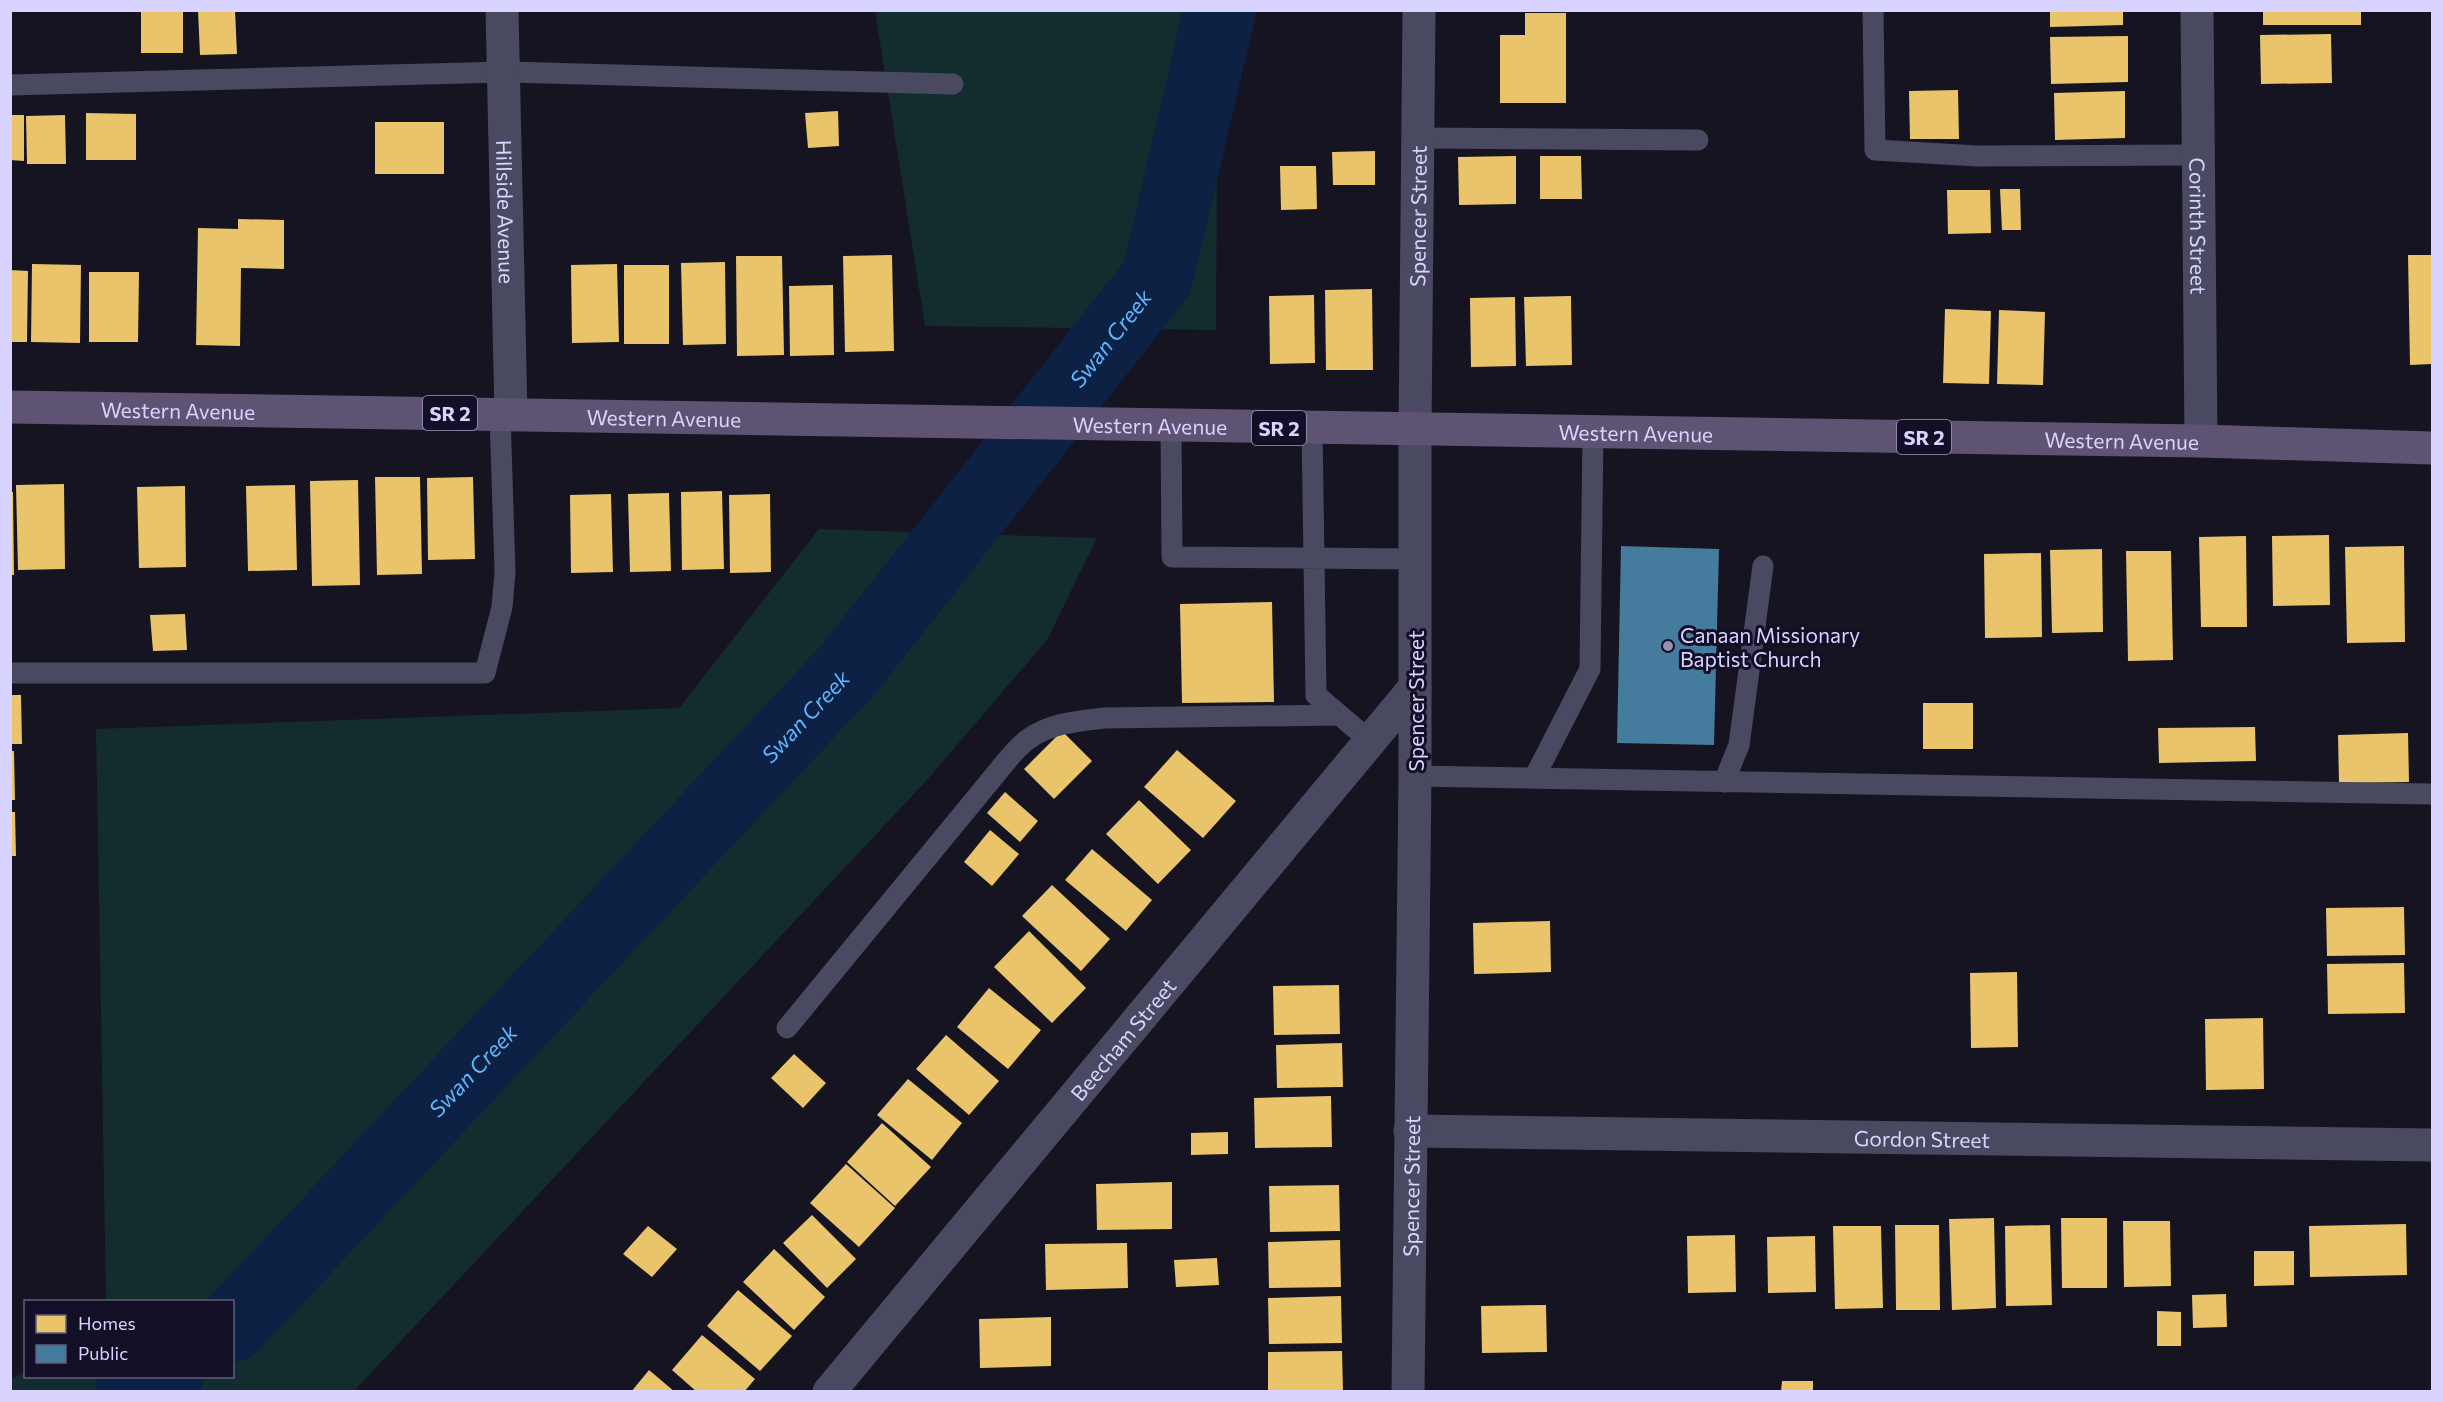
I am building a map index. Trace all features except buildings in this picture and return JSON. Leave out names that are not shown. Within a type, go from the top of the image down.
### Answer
[{"type":"main road","name":"Western Avenue","points":[[10,407],[2200,441],[2433,448]]},
{"type":"street","name":"Hillside Avenue","points":[[502,10],[506,414]]},
{"type":"street","name":"Spencer Street","points":[[1408,1392],[1415,776],[1415,430],[1419,10]]},
{"type":"street","name":"Corinth Street","points":[[2197,10],[2200,441]]},
{"type":"street","name":"Beecham Street","points":[[829,1392],[1415,687]]},
{"type":"street","name":"Gordon Street","points":[[1410,1131],[2433,1145]]},
{"type":"lane","points":[[1873,10],[1875,150],[1977,156],[2199,155]]},
{"type":"lane","points":[[10,85],[504,72],[953,84]]},
{"type":"lane","points":[[1418,138],[1698,140]]},
{"type":"lane","points":[[10,673],[485,673],[502,607],[505,572],[506,414]]},
{"type":"lane","points":[[1157,426],[1172,557],[1415,559]]},
{"type":"lane","points":[[1312,428],[1316,695],[1369,740]]},
{"type":"lane","points":[[1534,778],[1590,669],[1593,432]]},
{"type":"lane","points":[[1724,782],[1739,745],[1762,566]]},
{"type":"lane","points":[[787,1028],[995,775],[1028,740],[1047,729],[1070,722],[1104,718],[1339,715]]},
{"type":"lane","points":[[1415,776],[2433,794]]},
{"type":"green space","points":[[875,11],[1218,11],[1216,330],[925,326]]},
{"type":"green space","points":[[819,529],[1097,538],[1047,640],[927,780],[354,1391],[11,1391],[11,1379],[24,1372],[24,1378],[234,1378],[234,1300],[106,1300],[96,729],[679,708]]},
{"type":"waterway","name":"Swan Creek","points":[[234,1324],[848,670],[1157,278],[1220,10]]},
{"type":"waterway","name":"Swan Creek","points":[[131,1392],[163,1378]]},
{"type":"place","name":"Canaan Missionary Baptist Church","points":[[1668,646]]}]
